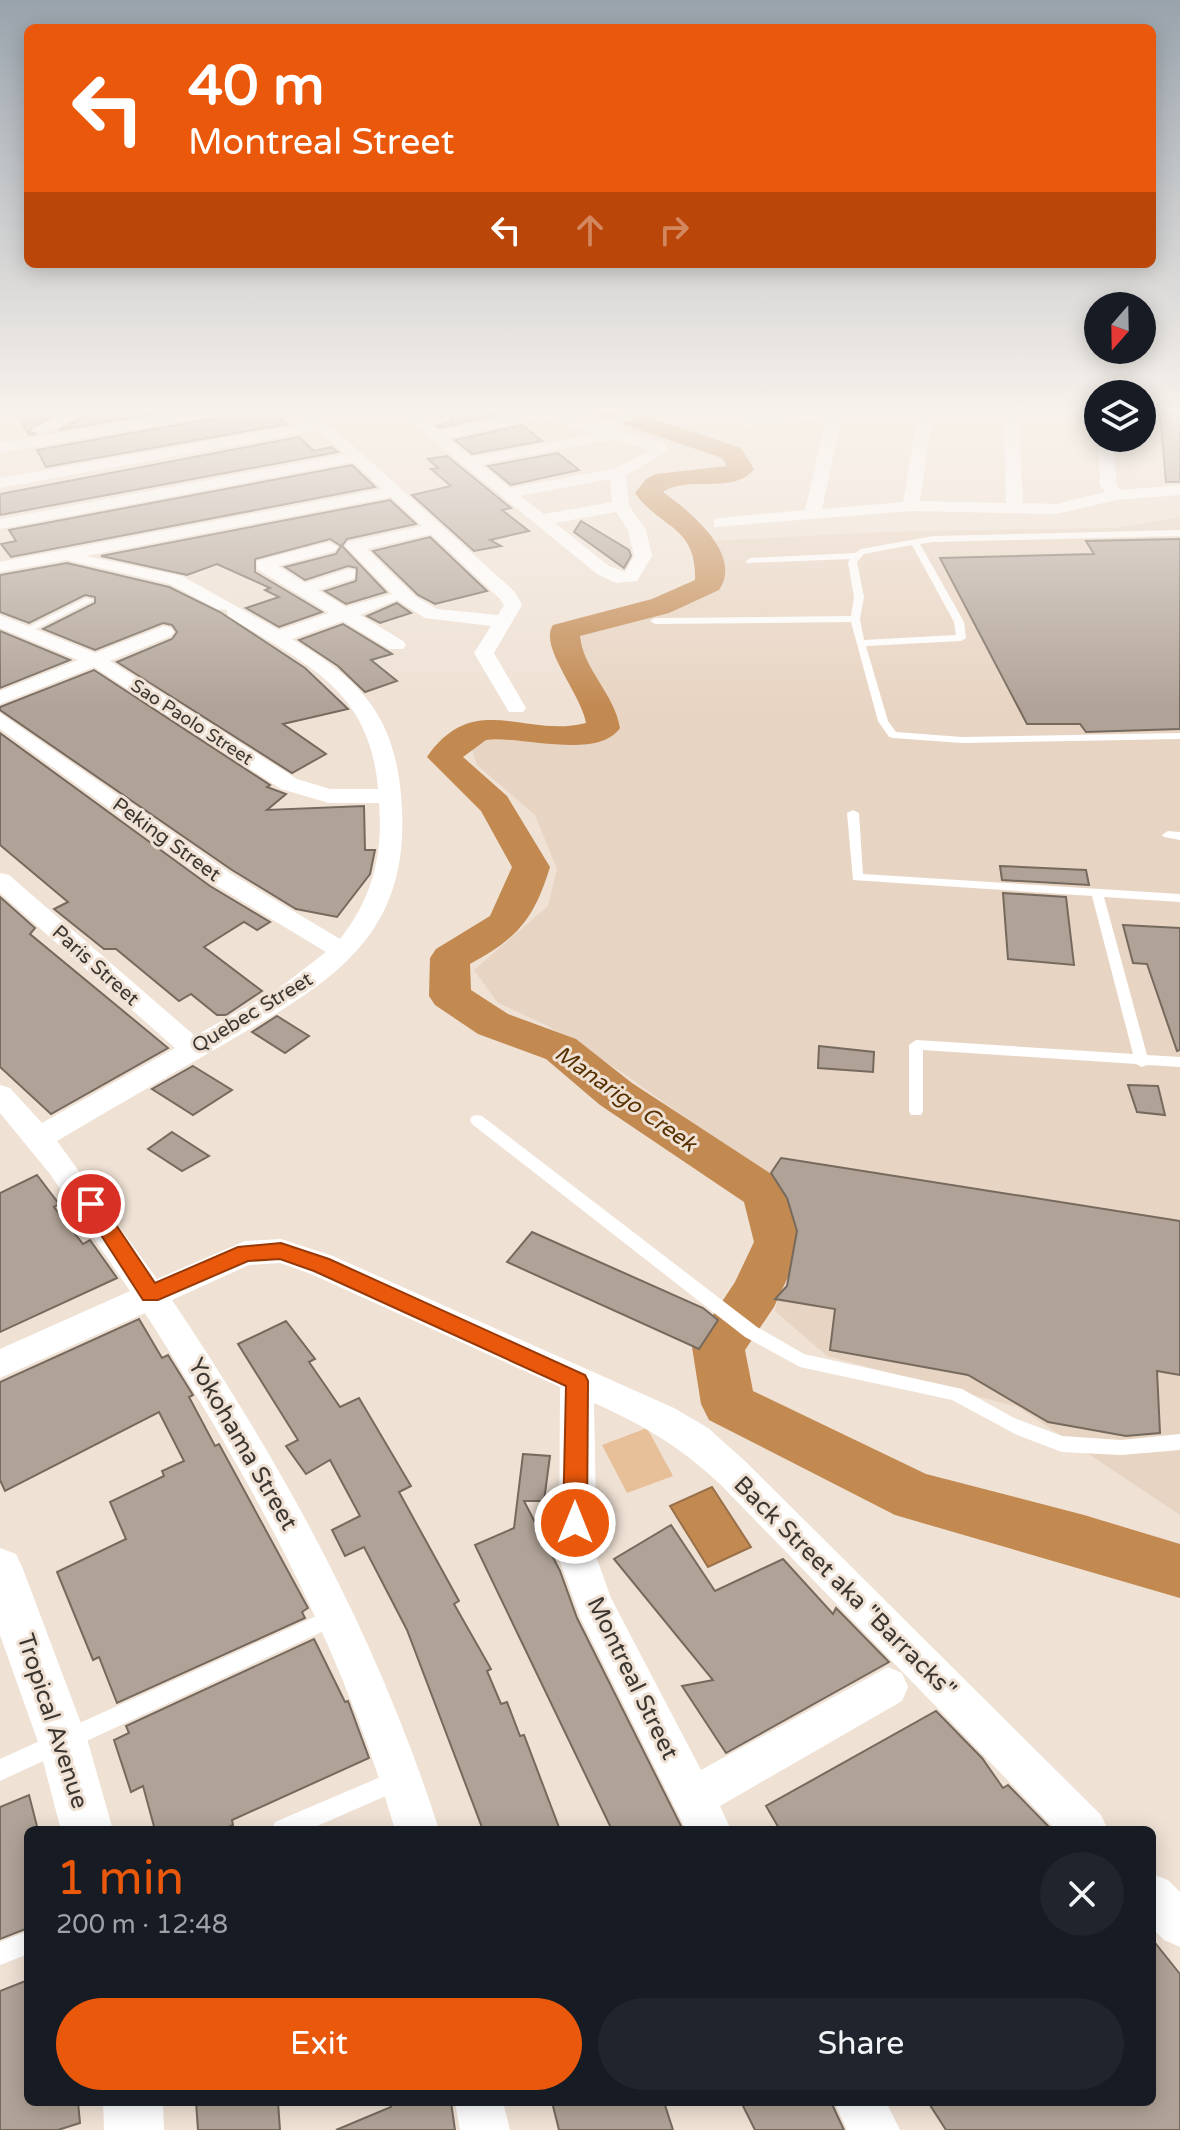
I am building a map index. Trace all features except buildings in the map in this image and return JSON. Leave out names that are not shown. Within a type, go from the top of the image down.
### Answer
[{"type":"street","points":[[0,524],[72,510]]},
{"type":"street","points":[[0,567],[297,510]]},
{"type":"street","points":[[413,510],[508,596],[513,605],[484,653],[516,708]]},
{"type":"street","points":[[529,510],[616,578],[631,577],[643,556],[637,530],[624,510]]},
{"type":"street","points":[[541,520],[596,510]]},
{"type":"street","points":[[720,523],[839,510]]},
{"type":"street","points":[[432,529],[354,546],[409,601],[432,614],[503,621]]},
{"type":"street","points":[[329,547],[263,565],[396,645]]},
{"type":"street","name":"Quebec Street","points":[[41,1137],[317,974],[363,927],[389,875],[394,843],[379,731],[358,698],[275,638],[176,580],[58,556]]},
{"type":"street","points":[[304,589],[349,574]]},
{"type":"street","points":[[275,638],[388,599]]},
{"type":"street","name":"Sao Paolo Street","points":[[0,621],[94,659],[289,784],[329,796],[390,796]]},
{"type":"street","points":[[0,698],[164,632]]},
{"type":"street","name":"Peking Street","points":[[0,719],[221,878],[341,950]]},
{"type":"street","name":"Paris Street","points":[[0,880],[193,1049]]},
{"type":"street","name":"Yokohama Street","points":[[0,1095],[41,1137],[75,1181],[254,1459],[340,1614],[403,1778],[416,1826]]},
{"type":"street","points":[[0,1364],[245,1253],[281,1251],[322,1265],[577,1381]]},
{"type":"street","name":"Montreal Street","points":[[577,1381],[575,1509],[578,1559],[594,1604],[701,1814]]},
{"type":"street","name":"Back Street aka \"Barracks\"","points":[[577,1381],[662,1418],[695,1439],[733,1473],[1082,1826]]},
{"type":"street","name":"Tropical Avenue","points":[[0,1569],[63,1742],[86,1826]]},
{"type":"street","points":[[701,1814],[888,1687]]},
{"type":"street","points":[[1156,1900],[1180,1924]]},
{"type":"street","points":[[133,2106],[134,2130]]},
{"type":"street","points":[[480,2106],[485,2130]]},
{"type":"street","points":[[860,2106],[875,2130]]},
{"type":"lane","points":[[750,561],[856,556],[868,550],[914,542],[1007,535],[1180,533]]},
{"type":"lane","points":[[860,643],[953,641],[962,636],[935,575],[914,542]]},
{"type":"lane","points":[[856,556],[852,562],[859,597],[855,619],[883,721],[893,735],[949,740],[1180,736]]},
{"type":"lane","points":[[27,630],[89,600]]},
{"type":"lane","points":[[655,621],[855,619]]},
{"type":"lane","points":[[853,813],[857,877],[1180,898]]},
{"type":"lane","points":[[1097,892],[1142,1062]]},
{"type":"lane","points":[[916,1111],[916,1045],[1142,1062],[1180,1062]]},
{"type":"lane","points":[[477,1120],[751,1332],[800,1360],[956,1394],[975,1406],[1061,1444],[1157,1446],[1180,1442]]},
{"type":"lane","points":[[0,1770],[340,1614]]},
{"type":"lane","points":[[292,1826],[403,1778]]},
{"type":"lane","points":[[0,1954],[24,1944]]},
{"type":"shaded area","points":[[1180,517],[1180,1515],[1018,1407],[827,1356],[775,1311],[786,1267],[791,1211],[755,1168],[623,1073],[548,1026],[498,1003],[474,970],[548,906],[557,869],[535,815],[477,765],[472,749],[490,735],[586,736],[602,728],[602,713],[591,685],[563,647],[564,631],[627,612],[659,607],[708,584],[711,564],[706,541],[909,531],[1115,528]]},
{"type":"shaded area","points":[[647,1428],[673,1476],[627,1493],[602,1445]]},
{"type":"shaded area","points":[[712,1487],[751,1547],[708,1567],[670,1506]]},
{"type":"waterway","name":"Manarigo Creek","points":[[671,510],[701,541],[707,553],[709,584],[659,607],[627,612],[564,631],[569,654],[596,700],[603,728],[582,734],[561,735],[498,728],[478,731],[460,740],[444,757],[494,804],[531,867],[519,902],[504,924],[450,958],[450,996],[493,1024],[561,1049],[616,1094],[765,1193],[779,1242],[756,1293],[718,1347],[728,1404],[915,1497],[1084,1541],[1180,1571]]},
{"type":"route","points":[[91,1204],[150,1294],[245,1253],[267,1249],[281,1251],[322,1265],[577,1381],[575,1523]]}]
